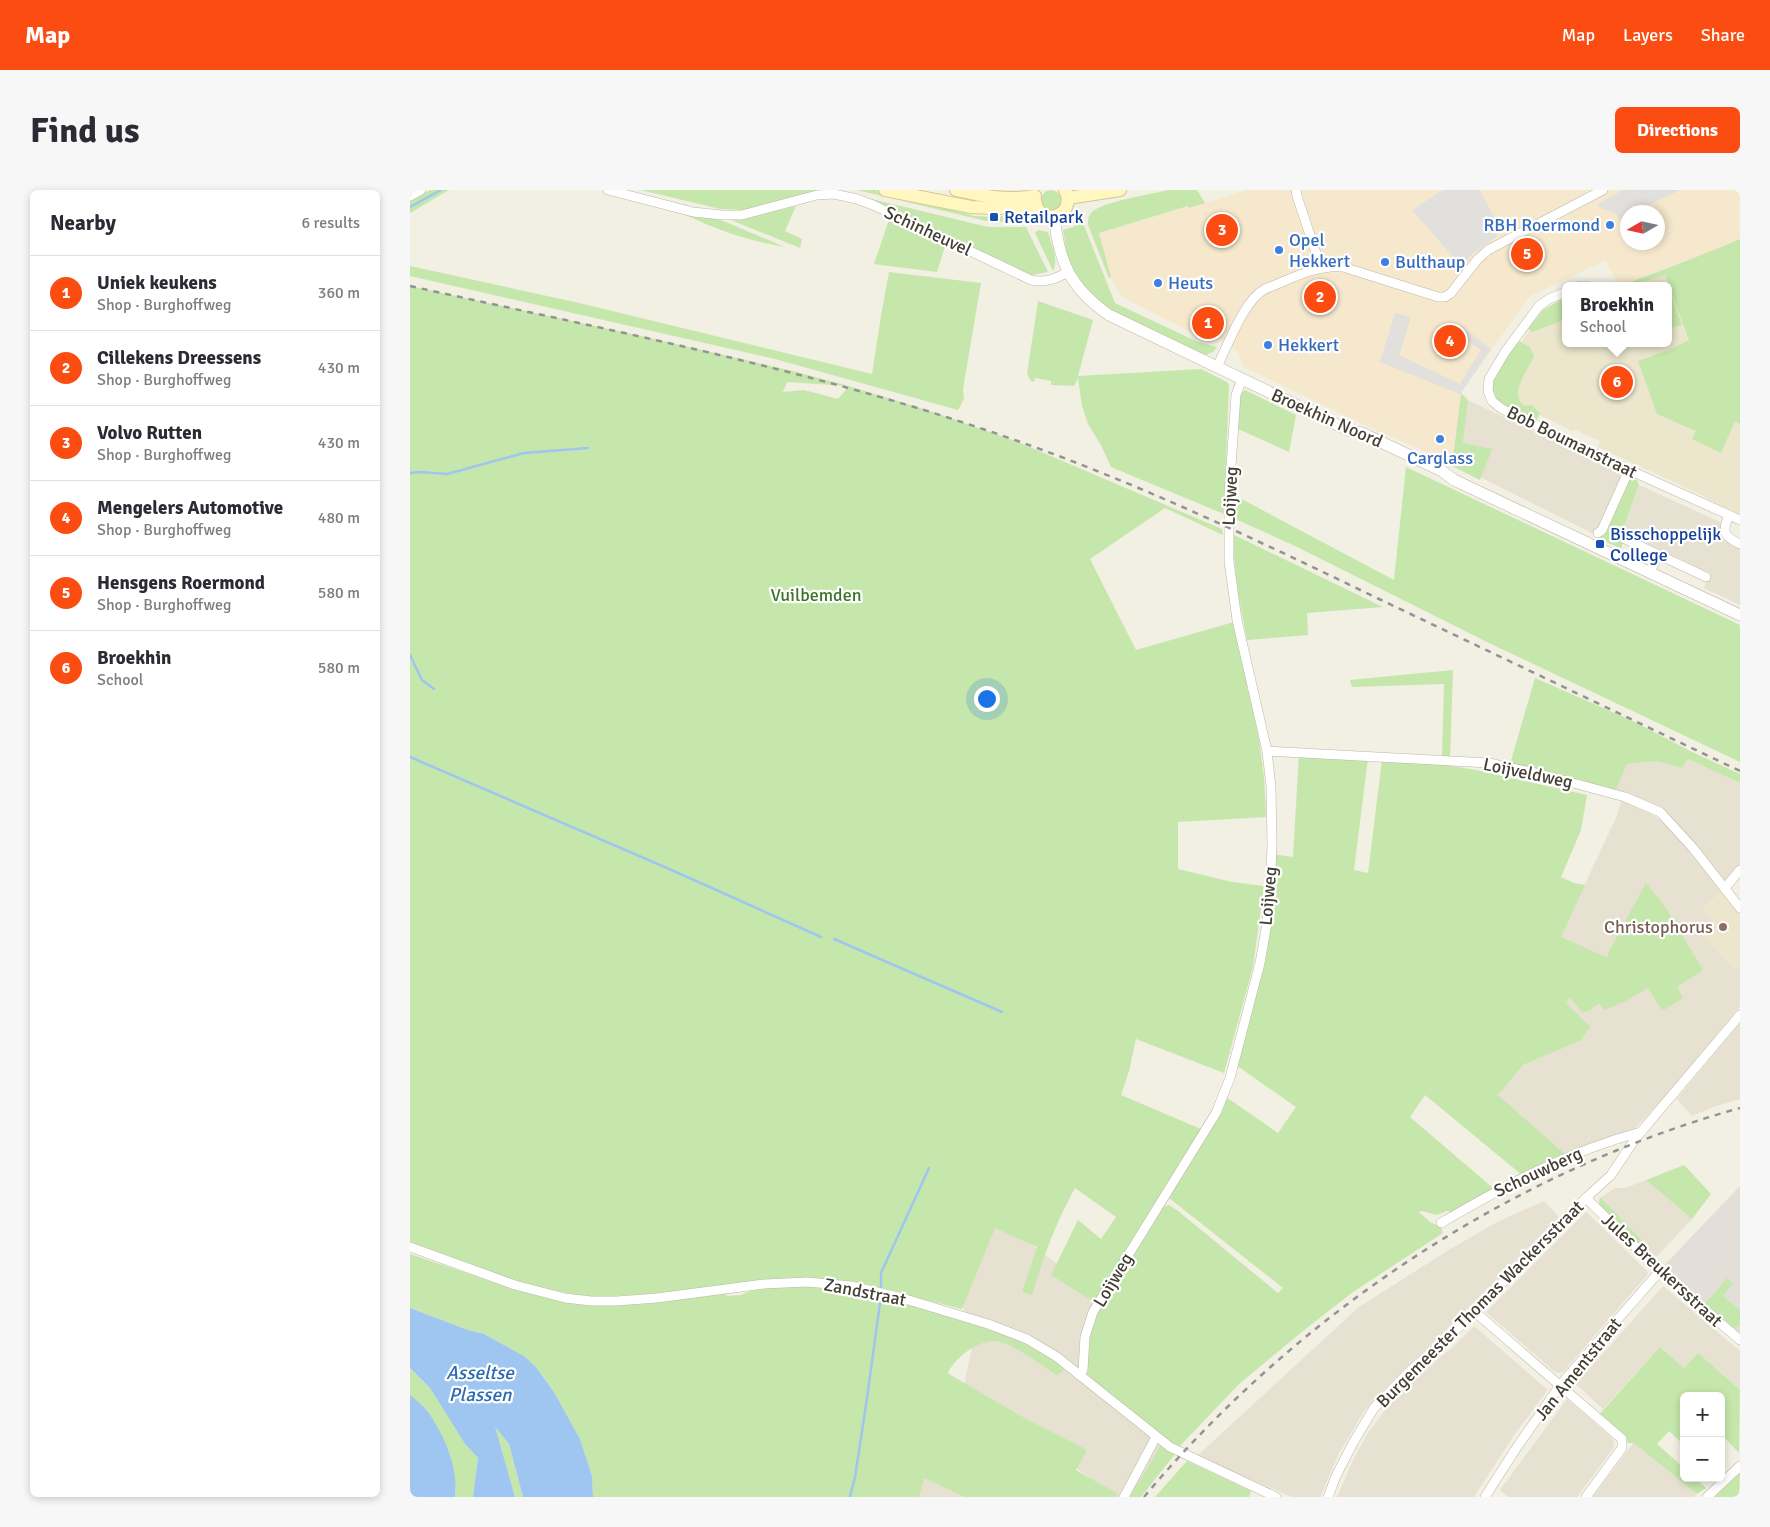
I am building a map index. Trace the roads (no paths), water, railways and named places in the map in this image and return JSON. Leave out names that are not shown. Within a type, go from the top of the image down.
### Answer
[{"type":"main road","points":[[886,190],[971,207],[992,208],[1036,198]]},
{"type":"main road","points":[[956,190],[999,199],[1036,198]]},
{"type":"main road","points":[[1036,198],[1044,215],[1054,216],[1065,210],[1067,194],[1120,190]]},
{"type":"street","points":[[410,196],[421,190]]},
{"type":"street","name":"Schinheuvel","points":[[608,190],[693,212],[721,215],[742,215],[817,195],[834,194],[873,205],[1031,280],[1042,282],[1052,280],[1068,272]]},
{"type":"street","points":[[1296,190],[1321,268]]},
{"type":"street","points":[[1218,367],[1247,305],[1253,297],[1265,288],[1321,268],[1333,266],[1343,267],[1438,297],[1445,297],[1451,294],[1477,260],[1488,250],[1603,190]]},
{"type":"street","name":"Broekhin Noord","points":[[1054,216],[1059,247],[1068,272],[1078,288],[1093,304],[1109,314],[1350,431],[1362,433],[1424,462],[1442,471],[1454,480],[1740,615]]},
{"type":"street","name":"Bob Boumanstraat","points":[[1562,294],[1539,306],[1489,379],[1488,391],[1492,401],[1502,410],[1740,520]]},
{"type":"street","name":"Loijweg","points":[[1079,1375],[1083,1370],[1085,1337],[1094,1312],[1216,1113],[1230,1078],[1260,962],[1267,923],[1272,846],[1271,788],[1267,752],[1237,620],[1228,551],[1229,494],[1236,395],[1242,379]]},
{"type":"street","points":[[1598,533],[1602,530],[1629,470]]},
{"type":"street","points":[[1729,515],[1725,523],[1725,533],[1728,538],[1740,544]]},
{"type":"street","points":[[1623,538],[1706,577]]},
{"type":"street","points":[[1650,572],[1658,555]]},
{"type":"street","name":"Loijveldweg","points":[[1267,752],[1489,763],[1540,774],[1625,798],[1660,812],[1693,848],[1740,908]]},
{"type":"street","points":[[1725,888],[1740,870]]},
{"type":"street","points":[[1642,1132],[1740,1015]]},
{"type":"street","name":"Burgemeester Thomas Wackersstraat","points":[[1328,1497],[1352,1444],[1374,1408],[1408,1372],[1475,1312],[1586,1198],[1611,1175],[1642,1132]]},
{"type":"street","name":"Schouwberg","points":[[1440,1224],[1492,1193],[1558,1161],[1596,1145],[1642,1132]]},
{"type":"street","name":"Jules Breukersstraat","points":[[1586,1198],[1660,1271],[1740,1340]]},
{"type":"street","name":"Zandstraat","points":[[410,1247],[522,1287],[565,1298],[591,1301],[617,1302],[658,1298],[784,1282],[851,1286],[894,1296],[1009,1331],[1027,1339],[1058,1357],[1156,1437],[1180,1453],[1276,1497]]},
{"type":"street","name":"Jan Amentstraat","points":[[1485,1497],[1560,1384],[1660,1271]]},
{"type":"street","points":[[1475,1312],[1560,1384],[1622,1440],[1622,1448],[1586,1497]]},
{"type":"street","points":[[1124,1497],[1156,1437]]},
{"type":"street","points":[[1707,1497],[1740,1466]]},
{"type":"water","name":"Asseltse Plassen","points":[[410,1308],[468,1330],[484,1334],[524,1356],[535,1366],[554,1392],[580,1439],[592,1476],[593,1497],[523,1497],[509,1444],[495,1427],[515,1497],[473,1497],[478,1458],[465,1444],[430,1388],[410,1368]]},
{"type":"water","name":"Asseltse Plassen","points":[[410,1395],[428,1412],[445,1441],[455,1475],[455,1497],[410,1497]]},
{"type":"waterway","points":[[410,207],[441,190]]},
{"type":"waterway","points":[[410,473],[447,474],[524,453],[588,448]]},
{"type":"waterway","points":[[410,655],[422,680],[434,689]]},
{"type":"waterway","points":[[410,757],[821,937]]},
{"type":"waterway","points":[[834,939],[1002,1012]]},
{"type":"waterway","points":[[881,1290],[881,1273],[929,1168]]},
{"type":"waterway","points":[[850,1497],[855,1477],[881,1296]]},
{"type":"railway","points":[[410,286],[638,336],[789,372],[938,414],[1059,456],[1106,474],[1243,534],[1740,771]]},
{"type":"railway","points":[[1144,1497],[1204,1430],[1269,1368],[1339,1310],[1413,1258],[1491,1211],[1571,1170],[1655,1136],[1740,1108]]},
{"type":"place","name":"Retailpark","points":[[994,217]]},
{"type":"place","name":"RBH Roermond","points":[[1610,225]]},
{"type":"place","name":"Volvo Rutten","points":[[1222,230]]},
{"type":"place","name":"Opel Hekkert","points":[[1279,250]]},
{"type":"place","name":"Hensgens Roermond","points":[[1527,254]]},
{"type":"place","name":"Bulthaup","points":[[1385,262]]},
{"type":"place","name":"Heuts","points":[[1158,283]]},
{"type":"place","name":"Cillekens Dreessens","points":[[1320,297]]},
{"type":"place","name":"Uniek keukens","points":[[1208,323]]},
{"type":"place","name":"Mengelers Automotive","points":[[1450,341]]},
{"type":"place","name":"Hekkert","points":[[1268,345]]},
{"type":"place","name":"Broekhin","points":[[1617,382]]},
{"type":"place","name":"Carglass","points":[[1440,439]]},
{"type":"place","name":"Bisschoppelijk College","points":[[1600,544]]},
{"type":"place","name":"Christophorus","points":[[1723,927]]},
{"type":"park label","name":"Vuilbemden","points":[[816,595]]}]
